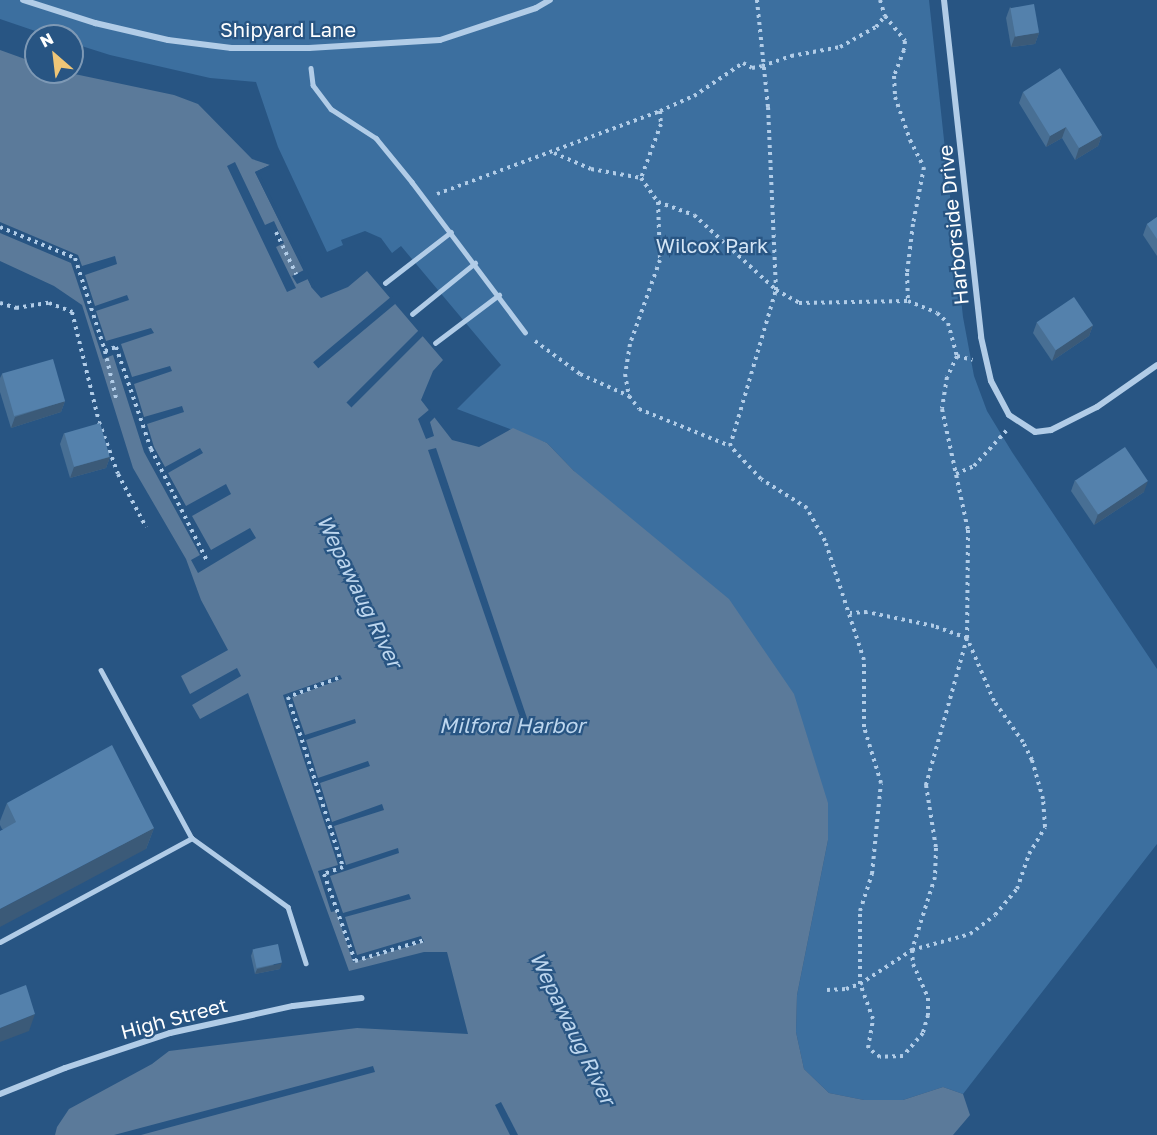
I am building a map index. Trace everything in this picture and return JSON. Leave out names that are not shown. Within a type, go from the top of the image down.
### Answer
[{"type":"street","name":"Shipyard Lane","points":[[23,0],[131,33],[231,48],[309,48],[425,43],[489,25],[550,0]]},
{"type":"street","name":"Harborside Drive","points":[[944,0],[985,358],[998,396],[1009,415],[1017,423],[1031,430],[1044,432],[1070,422],[1157,365]]},
{"type":"street","name":"High Street","points":[[0,1094],[65,1068],[170,1033],[293,1006],[362,998]]},
{"type":"lane","points":[[311,68],[313,85],[331,109],[376,138],[475,263],[525,332]]},
{"type":"lane","points":[[385,283],[451,232]]},
{"type":"lane","points":[[412,314],[475,263]]},
{"type":"lane","points":[[435,343],[499,295]]},
{"type":"lane","points":[[101,670],[192,838],[288,907],[306,963]]},
{"type":"lane","points":[[0,942],[192,838]]},
{"type":"path","points":[[730,446],[776,290],[768,106],[762,66],[757,0]]},
{"type":"path","points":[[880,0],[885,16],[904,41],[904,50],[894,76],[895,97],[910,140],[924,167],[913,224],[907,273],[908,301]]},
{"type":"path","points":[[425,199],[491,172],[553,153],[660,111],[704,90],[743,63],[752,68],[791,56],[840,47],[876,27],[885,16]]},
{"type":"path","points":[[641,178],[661,124],[660,111]]},
{"type":"path","points":[[553,153],[591,169],[641,178],[658,202],[660,260],[630,344],[625,374],[629,396],[639,409],[730,446],[761,479],[807,508],[825,541],[864,660],[864,727],[880,783],[872,874],[860,911],[860,984],[873,1019],[868,1048],[880,1057],[903,1056],[923,1033],[928,1015],[928,998],[913,964],[912,950],[935,877],[936,848],[926,786],[968,638],[968,530],[942,409],[947,377],[957,356],[954,340],[948,324],[937,313],[908,301],[799,303],[776,290],[694,215],[658,202]]},
{"type":"path","points":[[0,227],[75,258],[105,351],[117,402]]},
{"type":"path","points":[[276,232],[296,274]]},
{"type":"path","points":[[0,303],[16,308],[49,303],[72,312],[99,422],[118,474],[146,527]]},
{"type":"path","points":[[525,332],[580,374],[629,396]]},
{"type":"path","points":[[105,351],[116,347],[150,449],[207,561]]},
{"type":"path","points":[[956,474],[974,466],[999,437],[1017,423]]},
{"type":"path","points":[[827,990],[846,989],[860,984],[912,950],[970,934],[995,915],[1017,889],[1029,854],[1045,827],[1043,799],[1032,760],[1023,742],[994,701],[968,638],[934,626],[867,612],[850,613]]},
{"type":"path","points":[[338,678],[288,697],[343,867],[324,874],[355,961],[425,940]]},
{"type":"green space","name":"Wilcox Park","points":[[0,0],[929,0],[963,317],[974,376],[987,411],[1012,452],[1157,669],[1157,844],[963,1094],[943,1087],[903,1100],[864,1100],[829,1093],[804,1069],[796,1032],[797,995],[828,840],[574,471],[547,443],[457,409],[501,365],[401,246],[392,253],[381,238],[365,231],[341,240],[343,245],[327,252],[278,147],[256,82],[210,78],[84,47],[84,24],[24,24],[24,27],[0,19]]},
{"type":"water","name":"Milford Harbor","points":[[0,50],[24,59],[24,84],[84,84],[84,76],[174,95],[198,104],[252,159],[270,165],[255,172],[312,288],[321,298],[348,287],[367,271],[443,360],[433,371],[421,400],[452,440],[479,447],[513,428],[547,443],[574,471],[729,599],[794,694],[828,803],[828,840],[797,995],[796,1032],[804,1069],[829,1093],[864,1100],[903,1100],[943,1087],[963,1094],[970,1115],[953,1135],[55,1135],[57,1127],[69,1109],[152,1064],[169,1051],[357,1028],[468,1034],[447,952],[424,952],[349,971],[248,693],[200,719],[192,705],[241,676],[237,668],[190,694],[181,676],[228,650],[201,600],[186,559],[133,468],[82,305],[54,286],[0,261]]},
{"type":"pier","points":[[235,162],[265,225],[274,221],[284,243],[276,247],[296,288],[287,292],[227,166]]},
{"type":"pier","points":[[270,165],[271,167],[259,173],[315,287],[312,288],[308,279],[297,284],[292,276],[304,270],[255,172]]},
{"type":"pier","points":[[0,222],[78,255],[82,266],[115,256],[117,264],[85,275],[95,306],[127,295],[129,300],[96,311],[106,341],[151,328],[154,333],[121,344],[132,377],[170,366],[172,371],[134,384],[144,417],[182,406],[184,412],[147,424],[154,447],[165,467],[200,448],[203,453],[168,473],[186,506],[226,484],[231,494],[192,516],[211,550],[250,528],[256,538],[198,573],[191,560],[200,555],[144,452],[113,355],[103,359],[71,263],[0,233]]},
{"type":"pier","points":[[392,296],[397,302],[318,368],[313,362]]},
{"type":"pier","points":[[420,329],[425,334],[351,407],[346,403]]},
{"type":"pier","points":[[430,409],[435,417],[430,422],[434,436],[426,439],[418,419]]},
{"type":"pier","points":[[436,448],[531,730],[525,732],[428,450]]},
{"type":"pier","points":[[340,675],[342,679],[292,697],[305,735],[355,719],[356,723],[306,740],[318,778],[368,761],[370,766],[320,783],[332,822],[382,804],[384,810],[334,826],[346,865],[398,848],[399,853],[330,876],[343,913],[409,894],[411,899],[345,917],[357,955],[421,936],[424,942],[353,962],[336,911],[331,912],[318,871],[338,865],[283,695]]},
{"type":"pier","points":[[373,1066],[375,1072],[141,1135],[114,1135]]},
{"type":"pier","points":[[501,1102],[518,1135],[510,1135],[495,1105]]},
{"type":"building","points":[[1034,4],[1039,33],[1015,37],[1010,8]]},
{"type":"building","points":[[1060,68],[1102,135],[1079,148],[1066,127],[1050,136],[1023,92]]},
{"type":"building","points":[[1157,217],[1157,239],[1147,224]]},
{"type":"building","points":[[1074,297],[1093,325],[1056,350],[1037,322]]},
{"type":"building","points":[[53,359],[65,401],[14,416],[2,374]]},
{"type":"building","points":[[100,423],[110,457],[74,467],[64,433]]},
{"type":"building","points":[[1125,447],[1148,481],[1098,515],[1075,481]]},
{"type":"building","points":[[112,745],[154,828],[0,909],[0,831],[16,822],[7,803]]},
{"type":"building","points":[[278,944],[282,963],[257,968],[253,949]]},
{"type":"building","points":[[26,985],[35,1014],[0,1028],[0,995]]},
{"type":"water label","name":"Wepawaug River","points":[[360,591]]},
{"type":"water label","name":"Wepawaug River","points":[[573,1028]]}]
